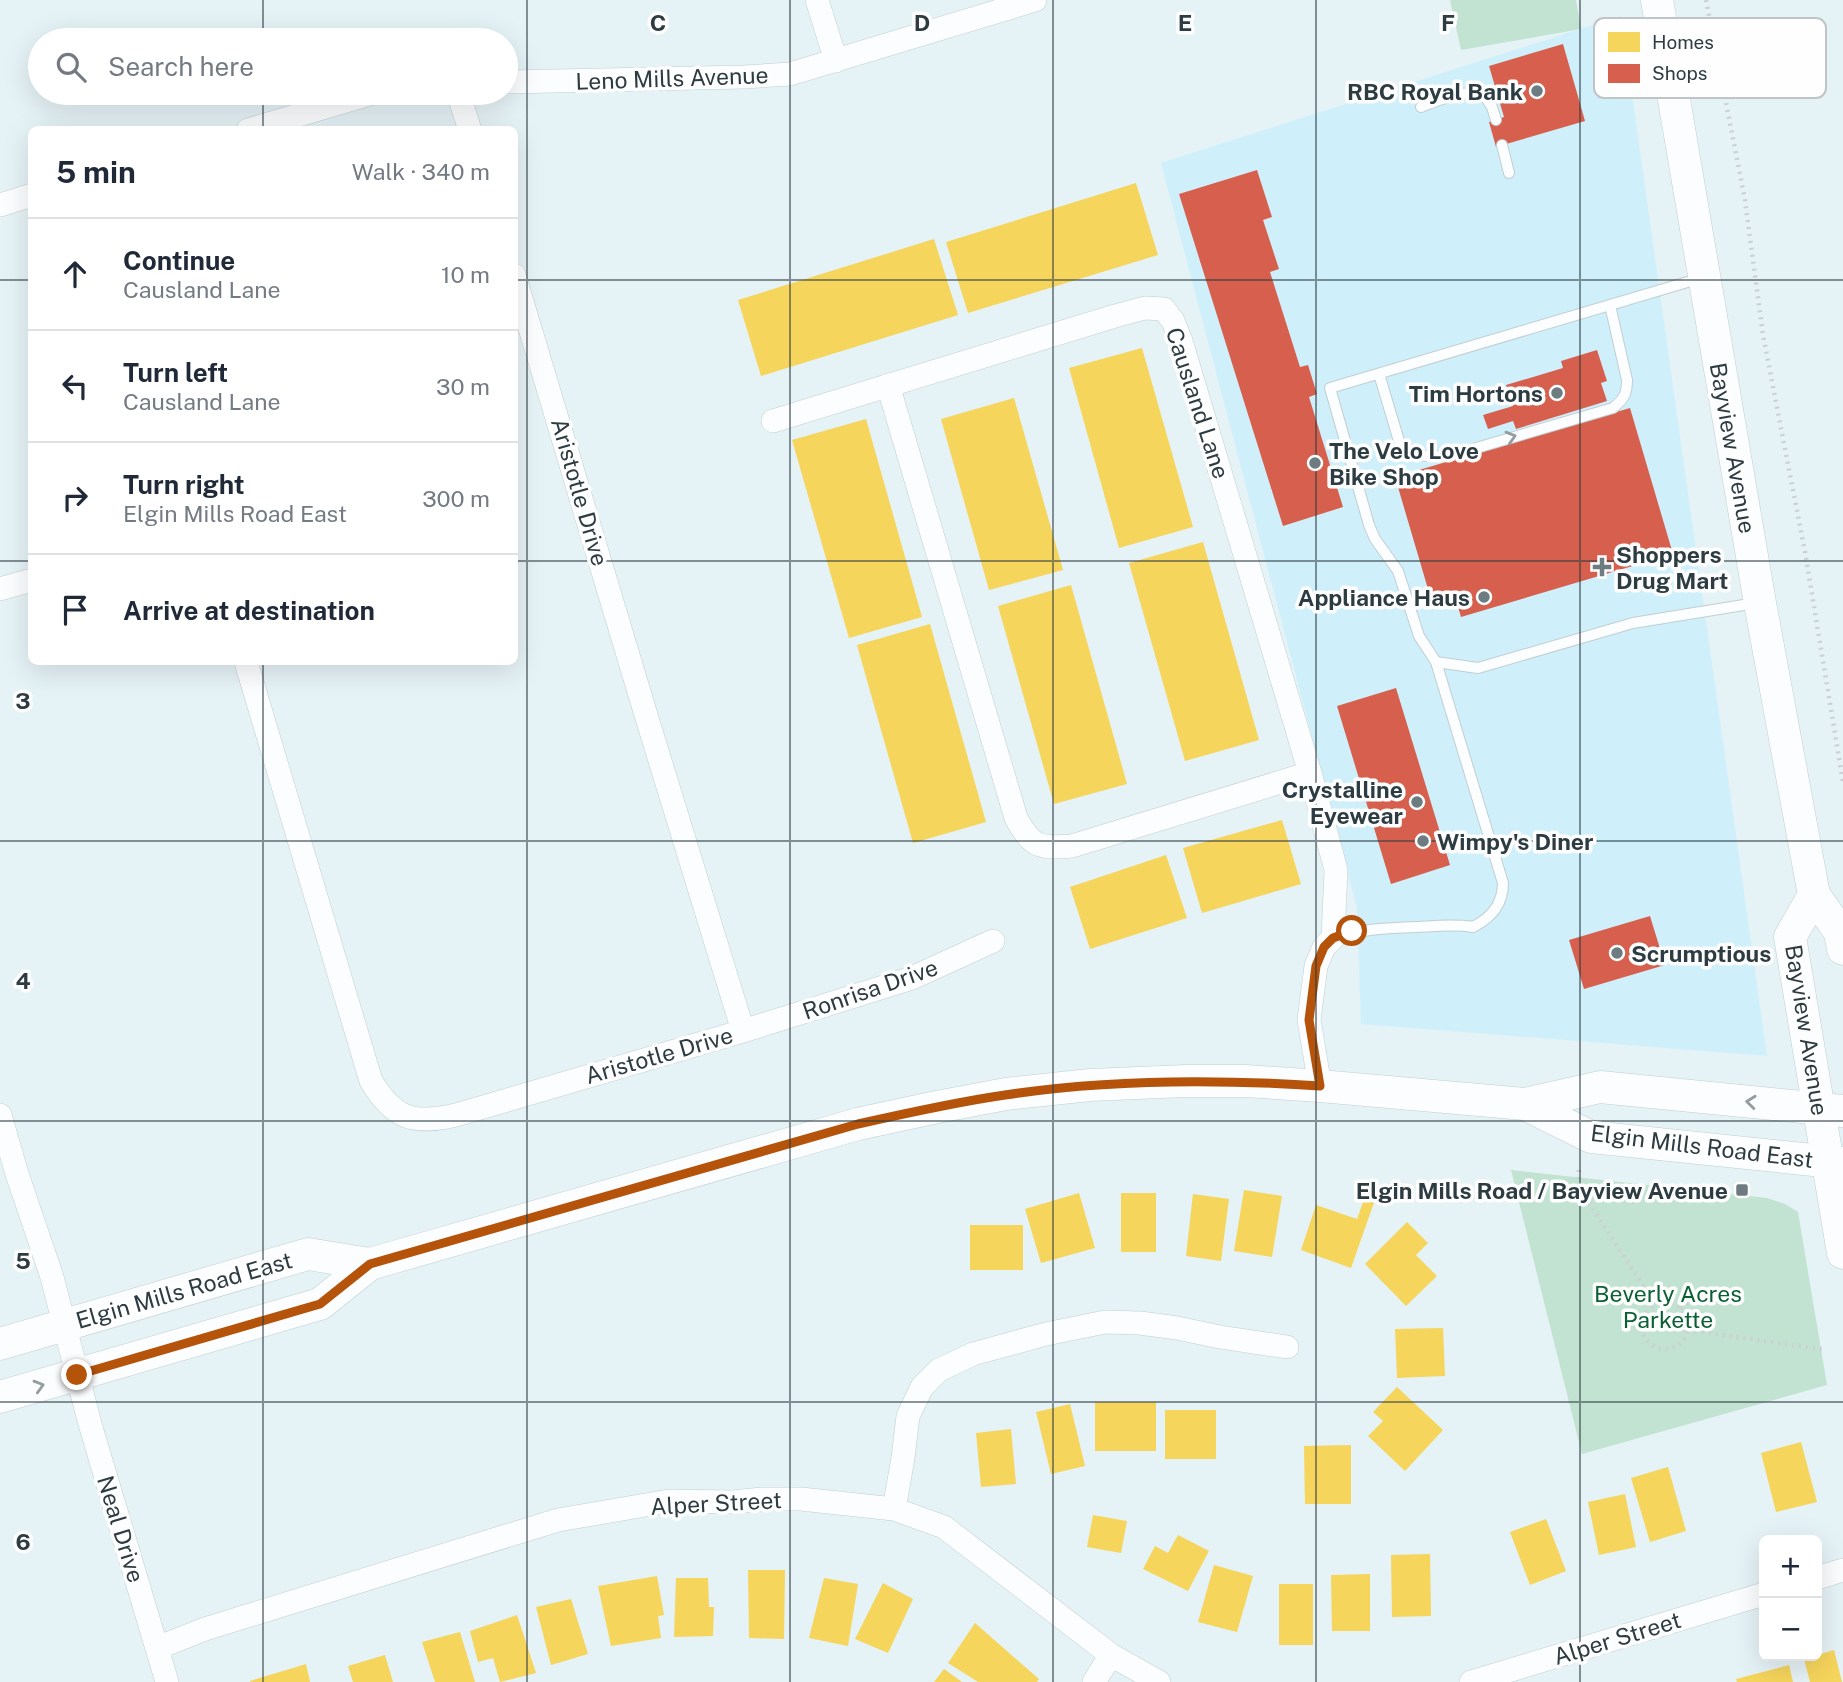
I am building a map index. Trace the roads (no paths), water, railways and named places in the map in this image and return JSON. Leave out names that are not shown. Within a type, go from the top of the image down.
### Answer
[{"type":"main road","name":"Bayview Avenue","points":[[1657,0],[1660,18]]},
{"type":"main road","name":"Bayview Avenue","points":[[1674,98],[1760,603],[1814,895],[1840,932],[1843,949]]},
{"type":"main road","name":"Bayview Avenue","points":[[1814,895],[1790,937],[1831,1110],[1843,1253]]},
{"type":"main road","name":"Elgin Mills Road East","points":[[0,1397],[320,1304],[370,1264],[858,1124],[1006,1094],[1090,1085],[1245,1081],[1525,1104],[1600,1087],[1831,1110]]},
{"type":"main road","name":"Elgin Mills Road East","points":[[1525,1104],[1591,1137],[1835,1162]]},
{"type":"main road","name":"Elgin Mills Road East","points":[[0,1343],[308,1254],[370,1264]]},
{"type":"street","points":[[817,0],[836,61]]},
{"type":"street","name":"Leno Mills Avenue","points":[[518,82],[790,74],[1035,0]]},
{"type":"street","points":[[262,126],[332,105]]},
{"type":"street","points":[[462,105],[469,126]]},
{"type":"street","points":[[0,205],[28,196]]},
{"type":"street","name":"Aristotle Drive","points":[[247,665],[371,1081],[382,1099],[394,1110],[411,1118],[431,1120],[743,1031],[518,288]]},
{"type":"street","name":"Causland Lane","points":[[773,421],[1145,307],[1164,309],[1173,321],[1181,341],[1310,773],[1336,870],[1333,938],[1324,947],[1316,966],[1309,1020],[1320,1086]]},
{"type":"street","points":[[888,385],[1016,818],[1026,836],[1038,845],[1053,848],[1072,846],[1310,773]]},
{"type":"street","points":[[0,589],[28,581]]},
{"type":"street","name":"Ronrisa Drive","points":[[743,1031],[912,978],[993,941]]},
{"type":"street","name":"Neal Drive","points":[[0,1115],[51,1277],[167,1682]]},
{"type":"street","points":[[894,1509],[908,1416],[922,1387],[939,1370],[973,1354],[1046,1334],[1105,1322],[1177,1328],[1287,1347]]},
{"type":"street","name":"Alper Street","points":[[157,1648],[205,1629],[558,1520],[669,1501],[801,1499],[894,1509],[944,1527],[1111,1655],[1159,1682]]},
{"type":"street","points":[[1822,1576],[1843,1570]]},
{"type":"street","name":"Alper Street","points":[[1471,1682],[1759,1596]]},
{"type":"street","points":[[1094,1682],[1111,1655]]},
{"type":"lane","points":[[1421,107],[1455,94],[1473,92],[1484,95],[1496,120]]},
{"type":"lane","points":[[1502,145],[1509,173]]},
{"type":"lane","points":[[1333,938],[1352,931],[1452,924],[1473,927],[1496,908],[1501,898],[1503,883],[1436,662],[1419,636],[1398,571],[1375,539],[1369,525],[1330,388],[1704,277]]},
{"type":"lane","points":[[1378,374],[1399,442],[1413,454],[1430,457],[1449,456],[1613,408],[1623,400],[1627,391],[1627,380],[1610,305]]},
{"type":"lane","points":[[1436,662],[1478,668],[1633,623],[1760,603]]},
{"type":"place","name":"RBC Royal Bank","points":[[1537,91]]},
{"type":"place","name":"Tim Hortons","points":[[1557,393]]},
{"type":"place","name":"The Velo Love Bike Shop","points":[[1315,463]]},
{"type":"place","name":"Shoppers Drug Mart","points":[[1602,567]]},
{"type":"place","name":"Appliance Haus","points":[[1484,597]]},
{"type":"place","name":"Crystalline Eyewear","points":[[1417,802]]},
{"type":"place","name":"Wimpy's Diner","points":[[1423,841]]},
{"type":"place","name":"Scrumptious","points":[[1617,953]]},
{"type":"place","name":"Elgin Mills Road / Bayview Avenue","points":[[1742,1190]]},
{"type":"park label","name":"Beverly Acres Parkette","points":[[1668,1306]]}]
